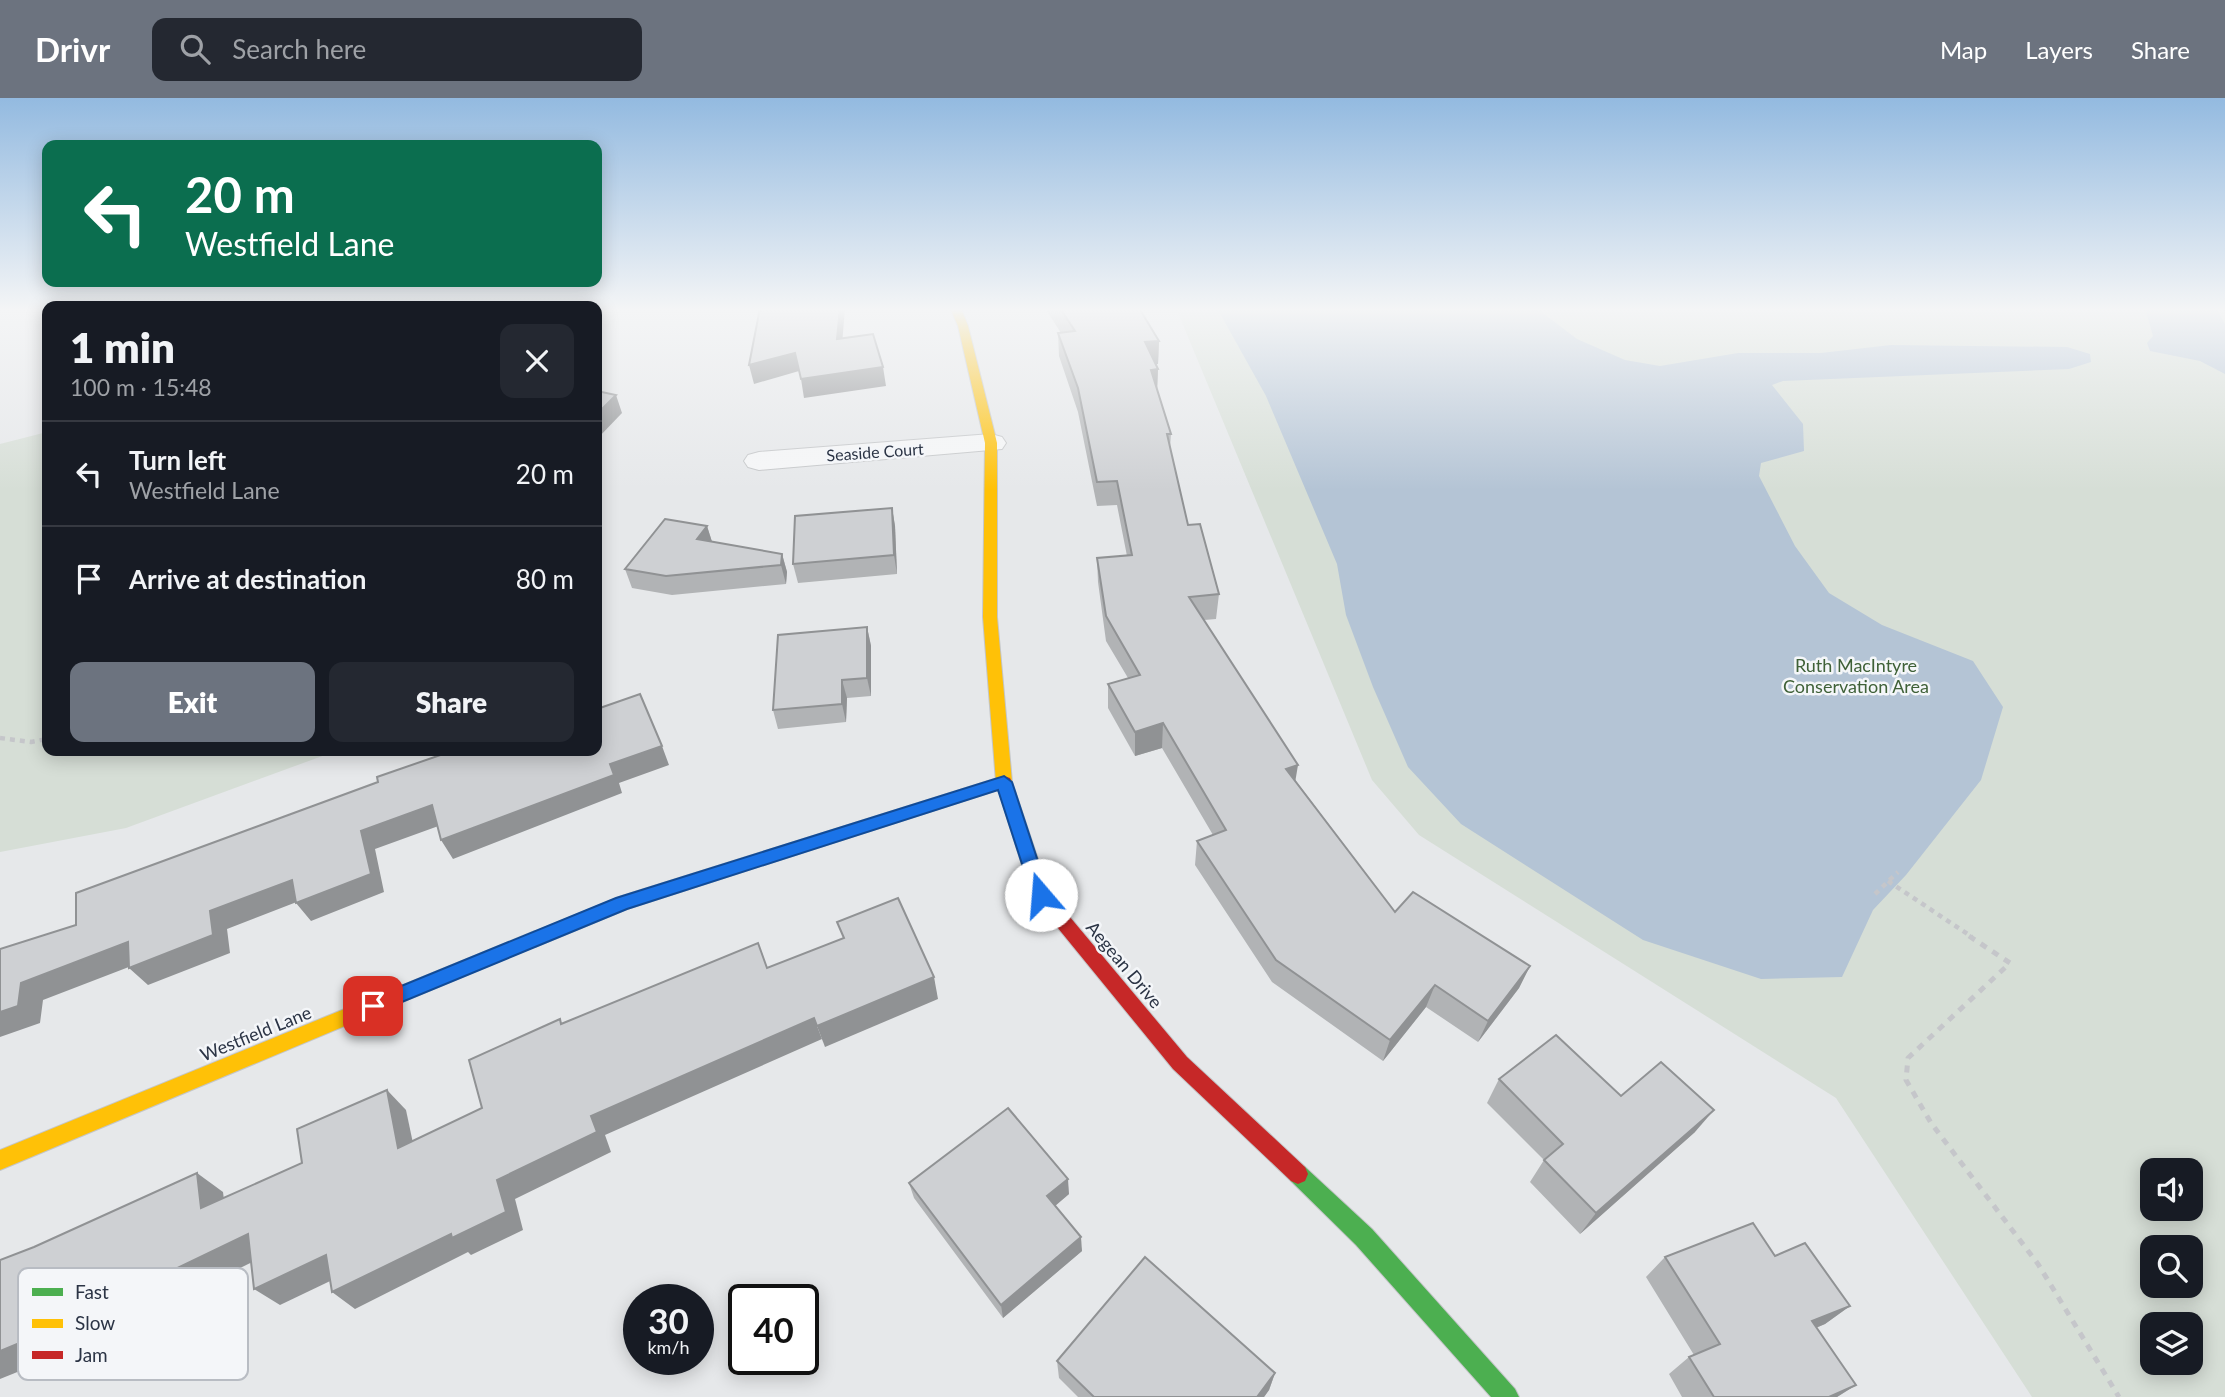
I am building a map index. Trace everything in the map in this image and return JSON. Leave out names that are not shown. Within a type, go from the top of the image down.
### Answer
[{"type":"street","name":"Aegean Drive","points":[[973,369],[991,443],[990,617],[1004,782],[1041,895],[1180,1063],[1364,1237],[1507,1397]]},
{"type":"street","name":"Seaside Court","points":[[759,461],[991,443]]},
{"type":"street","name":"Westfield Lane","points":[[0,1160],[622,904],[1004,782]]},
{"type":"path","points":[[0,738],[31,742],[42,740]]},
{"type":"path","points":[[1875,894],[1898,872]]},
{"type":"path","points":[[1888,881],[2010,963],[1908,1058],[1906,1080],[1931,1123],[2038,1264],[2119,1397]]},
{"type":"green space","name":"Ruth MacIntyre Conservation Area","points":[[1201,369],[2225,369],[2225,1397],[2032,1397],[1836,1098],[1419,835],[1372,780]]},
{"type":"green space","points":[[42,433],[42,756],[322,756],[126,828],[0,852],[0,444]]},
{"type":"water","points":[[1251,369],[2070,369],[1783,381],[1772,385],[1803,424],[1804,451],[1761,463],[1759,476],[1795,546],[1829,593],[1882,625],[1973,661],[2003,707],[1981,780],[1906,875],[1873,910],[1842,977],[1761,979],[1643,940],[1461,824],[1408,767],[1373,687],[1346,615],[1337,564],[1266,396]]},
{"type":"building","points":[[799,369],[872,369],[801,379]]},
{"type":"building","points":[[1071,369],[1158,369],[1151,370],[1171,434],[1167,434],[1188,525],[1200,524],[1219,594],[1189,597],[1298,765],[1286,769],[1395,912],[1413,892],[1530,966],[1488,1021],[1435,985],[1390,1040],[1276,960],[1197,841],[1226,830],[1163,723],[1135,732],[1108,684],[1140,675],[1106,616],[1097,558],[1132,555],[1117,481],[1097,482],[1078,388]]},
{"type":"building","points":[[602,392],[616,395],[602,409]]},
{"type":"building","points":[[892,508],[894,555],[793,564],[795,516]]},
{"type":"building","points":[[665,519],[707,526],[697,539],[782,554],[781,565],[666,576],[625,569]]},
{"type":"building","points":[[867,627],[867,678],[842,680],[842,704],[773,710],[778,635]]},
{"type":"building","points":[[640,694],[662,746],[610,764],[614,775],[441,840],[432,805],[361,831],[371,874],[296,903],[292,880],[210,911],[213,935],[129,968],[128,942],[21,983],[18,1006],[0,1012],[0,949],[76,925],[76,893],[378,782],[377,777],[438,756],[602,756],[602,707]]},
{"type":"building","points":[[898,898],[934,977],[817,1026],[814,1018],[591,1116],[597,1132],[497,1180],[506,1212],[452,1238],[451,1234],[332,1292],[326,1255],[254,1289],[248,1234],[177,1268],[18,1268],[18,1344],[0,1351],[0,1260],[197,1173],[201,1208],[302,1163],[297,1129],[387,1090],[398,1148],[482,1108],[469,1060],[560,1019],[561,1024],[758,943],[767,968],[844,938],[837,922]]},
{"type":"building","points":[[1556,1035],[1621,1096],[1661,1062],[1714,1110],[1596,1213],[1544,1160],[1563,1144],[1499,1079]]},
{"type":"building","points":[[1008,1108],[1068,1179],[1047,1196],[1081,1237],[1001,1305],[909,1183]]},
{"type":"building","points":[[1753,1223],[1775,1256],[1805,1243],[1850,1306],[1812,1321],[1856,1385],[1829,1397],[1714,1397],[1689,1357],[1720,1344],[1665,1257]]},
{"type":"building","points":[[1145,1257],[1275,1373],[1257,1397],[1094,1397],[1057,1361]]},
{"type":"traffic: fast","points":[[1298,1174],[1364,1237],[1507,1397]]},
{"type":"traffic: slow","points":[[973,369],[991,443],[990,617],[1004,782],[1031,865]]},
{"type":"traffic: slow","points":[[0,1160],[535,939]]},
{"type":"traffic: jam","points":[[535,939],[622,903],[1004,782]]},
{"type":"traffic: jam","points":[[1031,865],[1041,895],[1180,1063],[1298,1174]]},
{"type":"route","points":[[373,1006],[622,904],[1004,782],[1041,895]]}]
